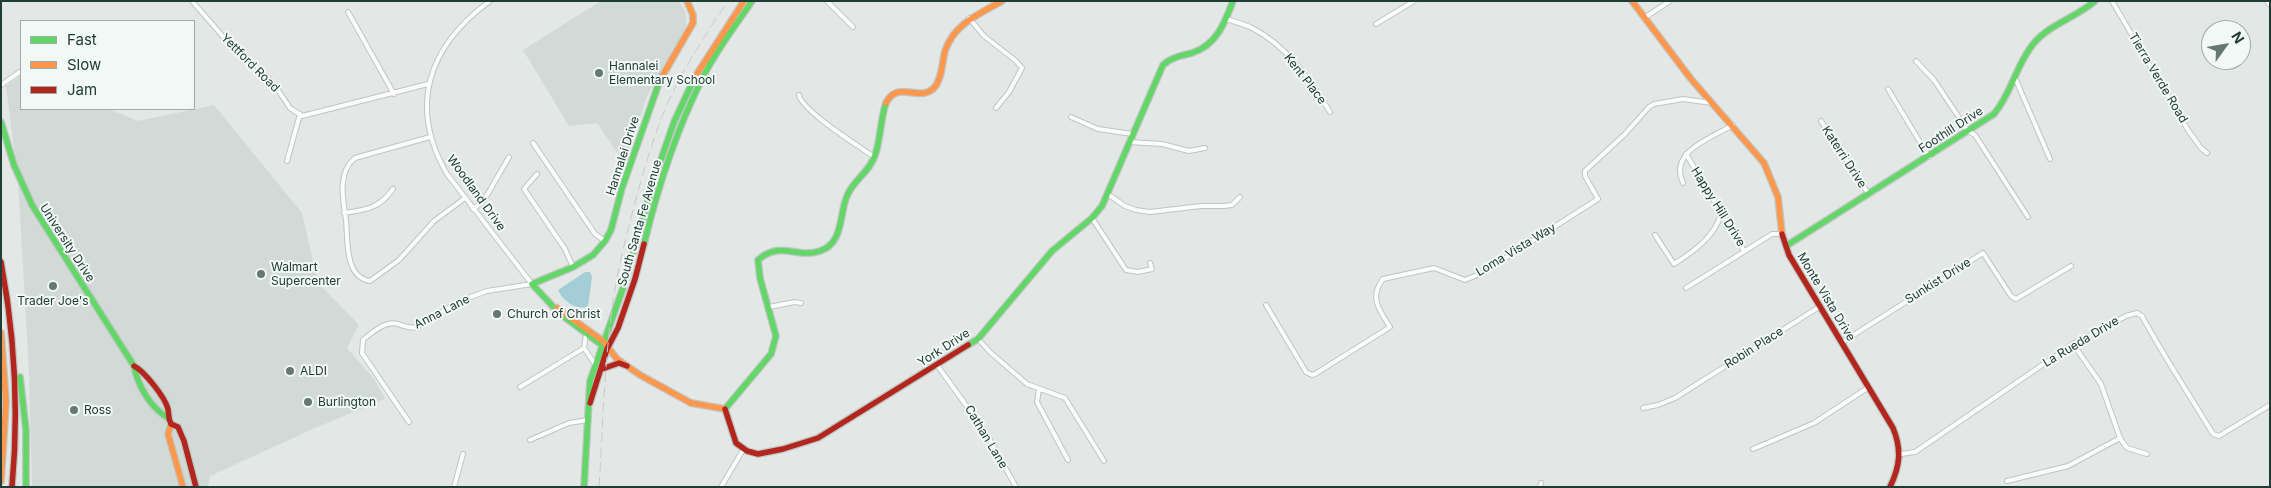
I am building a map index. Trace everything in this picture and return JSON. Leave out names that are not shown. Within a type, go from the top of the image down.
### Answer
[{"type":"main road","name":"Hannalei Drive","points":[[532,284],[573,267],[593,255],[611,230],[623,183],[656,88],[692,23],[693,15],[687,1]]},
{"type":"main road","name":"South Santa Fe Avenue","points":[[584,487],[589,404],[588,390],[595,364],[610,327],[634,251],[650,192],[682,101],[704,62],[744,1]]},
{"type":"main road","name":"South Santa Fe Avenue","points":[[589,404],[635,279],[652,210],[689,104],[722,46],[752,1]]},
{"type":"main road","points":[[724,409],[771,354],[776,336],[758,260],[770,251],[798,250],[818,252],[827,248],[838,236],[842,206],[849,191],[870,167],[889,97],[899,91],[922,94],[933,89],[939,79],[941,65],[951,38],[964,22],[1002,1]]},
{"type":"main road","name":"York Drive","points":[[744,450],[758,454],[810,442],[978,339],[1052,252],[1092,218],[1109,195],[1128,142],[1163,64],[1169,59],[1197,52],[1212,43],[1234,1]]},
{"type":"main road","name":"Monte Vista Drive","points":[[1632,1],[1691,79],[1757,153],[1770,174],[1778,197],[1782,234],[1786,246],[1819,307],[1895,430],[1901,454],[1899,470],[1890,487]]},
{"type":"main road","name":"Foothill Drive","points":[[1786,246],[1994,114],[2003,104],[2016,80],[2028,51],[2041,35],[2078,14],[2095,1]]},
{"type":"main road","name":"University Drive","points":[[1,122],[8,154],[18,180],[32,205],[134,366],[135,374],[159,414],[168,418]]},
{"type":"main road","points":[[627,366],[608,349],[634,272],[634,251]]},
{"type":"main road","points":[[1,262],[24,403],[26,487]]},
{"type":"main road","name":"Woodland Drive","points":[[532,284],[544,298],[562,310],[608,349]]},
{"type":"main road","name":"Woodland Drive","points":[[557,308],[560,313],[586,334],[602,343]]},
{"type":"main road","points":[[12,487],[18,403],[13,332]]},
{"type":"main road","points":[[1,333],[6,402],[1,481]]},
{"type":"main road","points":[[602,369],[619,363],[691,403],[724,409]]},
{"type":"main road","name":"University Drive","points":[[134,366],[143,370],[168,408],[168,418],[171,424],[178,427],[184,441],[196,487]]},
{"type":"main road","points":[[1,417],[6,402]]},
{"type":"main road","points":[[724,409],[736,443],[744,450]]},
{"type":"main road","name":"University Drive","points":[[171,424],[168,434],[183,487]]},
{"type":"street","name":"Yettford Road","points":[[192,1],[226,40],[262,71],[290,108],[300,114]]},
{"type":"street","name":"Woodland Drive","points":[[490,1],[464,22],[447,42],[437,60],[428,84],[426,109],[430,137],[437,157],[464,198],[532,284]]},
{"type":"street","points":[[827,1],[853,27]]},
{"type":"street","points":[[1376,24],[1414,1]]},
{"type":"street","points":[[1644,18],[1670,1]]},
{"type":"street","name":"Tierra Verde Road","points":[[2112,1],[2188,130],[2207,153]]},
{"type":"street","points":[[2268,1],[2270,5]]},
{"type":"street","points":[[348,12],[394,94]]},
{"type":"street","points":[[970,18],[984,36],[1022,68],[1009,92],[996,108]]},
{"type":"street","name":"Kent Place","points":[[1226,19],[1254,29],[1288,55],[1311,82],[1330,112]]},
{"type":"street","points":[[1916,61],[1934,80],[1968,131],[1975,136],[2028,217]]},
{"type":"street","points":[[1,85],[20,72]]},
{"type":"street","points":[[2016,80],[2050,159]]},
{"type":"street","points":[[287,161],[300,114],[314,114],[428,84]]},
{"type":"street","points":[[1888,89],[1928,157]]},
{"type":"street","points":[[799,95],[802,102],[813,113],[874,156]]},
{"type":"street","name":"Loma Vista Way","points":[[1266,305],[1306,372],[1312,375],[1315,374],[1390,327],[1377,308],[1375,298],[1377,287],[1383,279],[1434,268],[1465,280],[1482,273],[1598,199],[1585,176],[1586,171],[1625,134],[1649,107],[1654,104],[1683,99],[1712,103]]},
{"type":"street","points":[[1071,117],[1098,129],[1132,134]]},
{"type":"street","name":"Katerri Drive","points":[[1821,121],[1868,193]]},
{"type":"street","points":[[1683,183],[1679,175],[1679,167],[1686,154],[1733,125]]},
{"type":"street","points":[[430,137],[355,158],[349,163],[342,193],[346,244],[349,258],[361,277],[370,281],[399,260],[434,221],[464,198]]},
{"type":"street","points":[[1128,142],[1162,144],[1189,151],[1205,148]]},
{"type":"street","points":[[533,143],[595,234],[605,240]]},
{"type":"street","name":"Happy Hill Drive","points":[[1686,154],[1744,251],[1772,234],[1782,234]]},
{"type":"street","points":[[473,209],[483,202],[509,157]]},
{"type":"street","points":[[537,174],[524,189],[565,249],[573,267]]},
{"type":"street","points":[[344,213],[375,207],[386,200],[393,189]]},
{"type":"street","points":[[1109,195],[1125,206],[1150,212],[1201,206],[1224,206],[1232,204],[1240,197]]},
{"type":"street","points":[[1655,236],[1674,264],[1697,249],[1704,242],[1720,216],[1720,208]]},
{"type":"street","points":[[1092,218],[1126,270],[1138,272],[1152,269],[1150,263]]},
{"type":"street","points":[[1686,288],[1744,251]]},
{"type":"street","name":"Sunkist Drive","points":[[1841,342],[1983,253],[2011,296],[2016,299],[2071,266]]},
{"type":"street","name":"Anna Lane","points":[[409,422],[362,353],[363,340],[377,329],[389,324],[396,323],[411,328],[417,327],[460,301],[487,291],[532,284]]},
{"type":"street","points":[[769,307],[795,302],[800,303]]},
{"type":"street","name":"Robin Place","points":[[1643,408],[1658,405],[1690,389],[1819,307]]},
{"type":"street","name":"La Rueda Drive","points":[[1901,454],[1915,452],[2073,344],[2126,316],[2137,313],[2142,316],[2161,352],[2171,364],[2213,434],[2219,436],[2270,405]]},
{"type":"street","points":[[586,334],[584,348],[595,364]]},
{"type":"street","points":[[978,339],[991,353],[1027,384],[1066,398],[1104,461]]},
{"type":"street","points":[[2073,344],[2101,384],[2120,438],[2127,448],[2147,454]]},
{"type":"street","points":[[520,387],[584,348]]},
{"type":"street","name":"Cathan Lane","points":[[937,365],[986,433],[1016,487]]},
{"type":"street","points":[[1753,449],[1814,423],[1869,387]]},
{"type":"street","points":[[1039,389],[1037,402],[1068,460]]},
{"type":"street","points":[[530,440],[569,422],[588,420]]},
{"type":"street","points":[[2007,481],[2068,466],[2120,438]]},
{"type":"street","points":[[721,487],[744,450]]},
{"type":"street","points":[[454,487],[463,454]]},
{"type":"street","points":[[724,482],[727,487]]},
{"type":"shaded area","name":"Hannalei Elementary School","points":[[601,1],[679,1],[686,13],[686,27],[647,96],[625,164],[597,123],[569,126],[523,50]]},
{"type":"shaded area","points":[[20,77],[20,110],[111,110],[138,121],[214,105],[302,213],[318,283],[359,325],[347,348],[374,379],[385,399],[315,428],[210,476],[208,487],[32,487],[29,373],[18,180],[6,86]]},
{"type":"water","points":[[585,272],[590,272],[592,277],[588,306],[579,307],[566,301],[558,290]]},
{"type":"railway","points":[[599,487],[609,331],[619,266],[637,195],[647,159],[668,102],[689,63],[728,1]]},
{"type":"traffic: fast","points":[[644,244],[669,158],[694,95],[715,56],[752,1]]},
{"type":"traffic: fast","points":[[968,345],[978,339],[1052,251],[1092,218],[1102,206],[1163,65],[1173,58],[1201,49],[1214,39],[1227,17],[1233,1]]},
{"type":"traffic: fast","points":[[1786,246],[1994,114],[2005,97],[2028,51],[2040,36],[2095,1]]},
{"type":"traffic: fast","points":[[584,487],[590,381],[623,288],[653,183],[674,122],[695,77]]},
{"type":"traffic: fast","points":[[606,348],[559,313],[532,284],[573,267],[593,255],[605,241],[611,230],[622,188],[660,80]]},
{"type":"traffic: fast","points":[[725,409],[771,354],[776,336],[760,278],[758,260],[774,251],[803,253],[820,251],[833,242],[840,227],[847,196],[853,185],[873,161],[886,103]]},
{"type":"traffic: fast","points":[[1,122],[14,165],[32,205],[134,366],[138,381],[150,402],[168,418]]},
{"type":"traffic: fast","points":[[20,377],[26,430],[26,487]]},
{"type":"traffic: slow","points":[[660,80],[693,23],[693,15],[687,1]]},
{"type":"traffic: slow","points":[[695,77],[744,1]]},
{"type":"traffic: slow","points":[[886,103],[896,93],[922,93],[934,88],[940,76],[945,51],[954,34],[976,15],[1002,1]]},
{"type":"traffic: slow","points":[[1632,1],[1691,79],[1764,163],[1778,197],[1782,234]]},
{"type":"traffic: slow","points":[[557,308],[603,341],[617,359],[640,375],[691,403],[725,409]]},
{"type":"traffic: slow","points":[[1,333],[6,402],[1,481]]},
{"type":"traffic: slow","points":[[171,424],[168,434],[183,487]]},
{"type":"traffic: jam","points":[[1782,234],[1789,255],[1893,428],[1898,444],[1899,458],[1890,487]]},
{"type":"traffic: jam","points":[[590,403],[607,349],[618,328],[635,279],[644,244]]},
{"type":"traffic: jam","points":[[1,262],[10,318],[14,374],[15,430],[12,487]]},
{"type":"traffic: jam","points":[[725,409],[736,443],[747,451],[758,454],[783,449],[818,438],[968,345]]},
{"type":"traffic: jam","points":[[602,369],[619,363],[627,366]]},
{"type":"traffic: jam","points":[[134,366],[159,391],[168,409],[171,424],[178,427],[184,441],[196,487]]},
{"type":"place","name":"Hannalei Elementary School","points":[[599,73]]},
{"type":"place","name":"Walmart Supercenter","points":[[261,274]]},
{"type":"place","name":"Trader Joe's","points":[[53,286]]},
{"type":"place","name":"Church of Christ","points":[[497,314]]},
{"type":"place","name":"ALDI","points":[[290,371]]},
{"type":"place","name":"Burlington","points":[[308,402]]},
{"type":"place","name":"Ross","points":[[74,410]]}]
